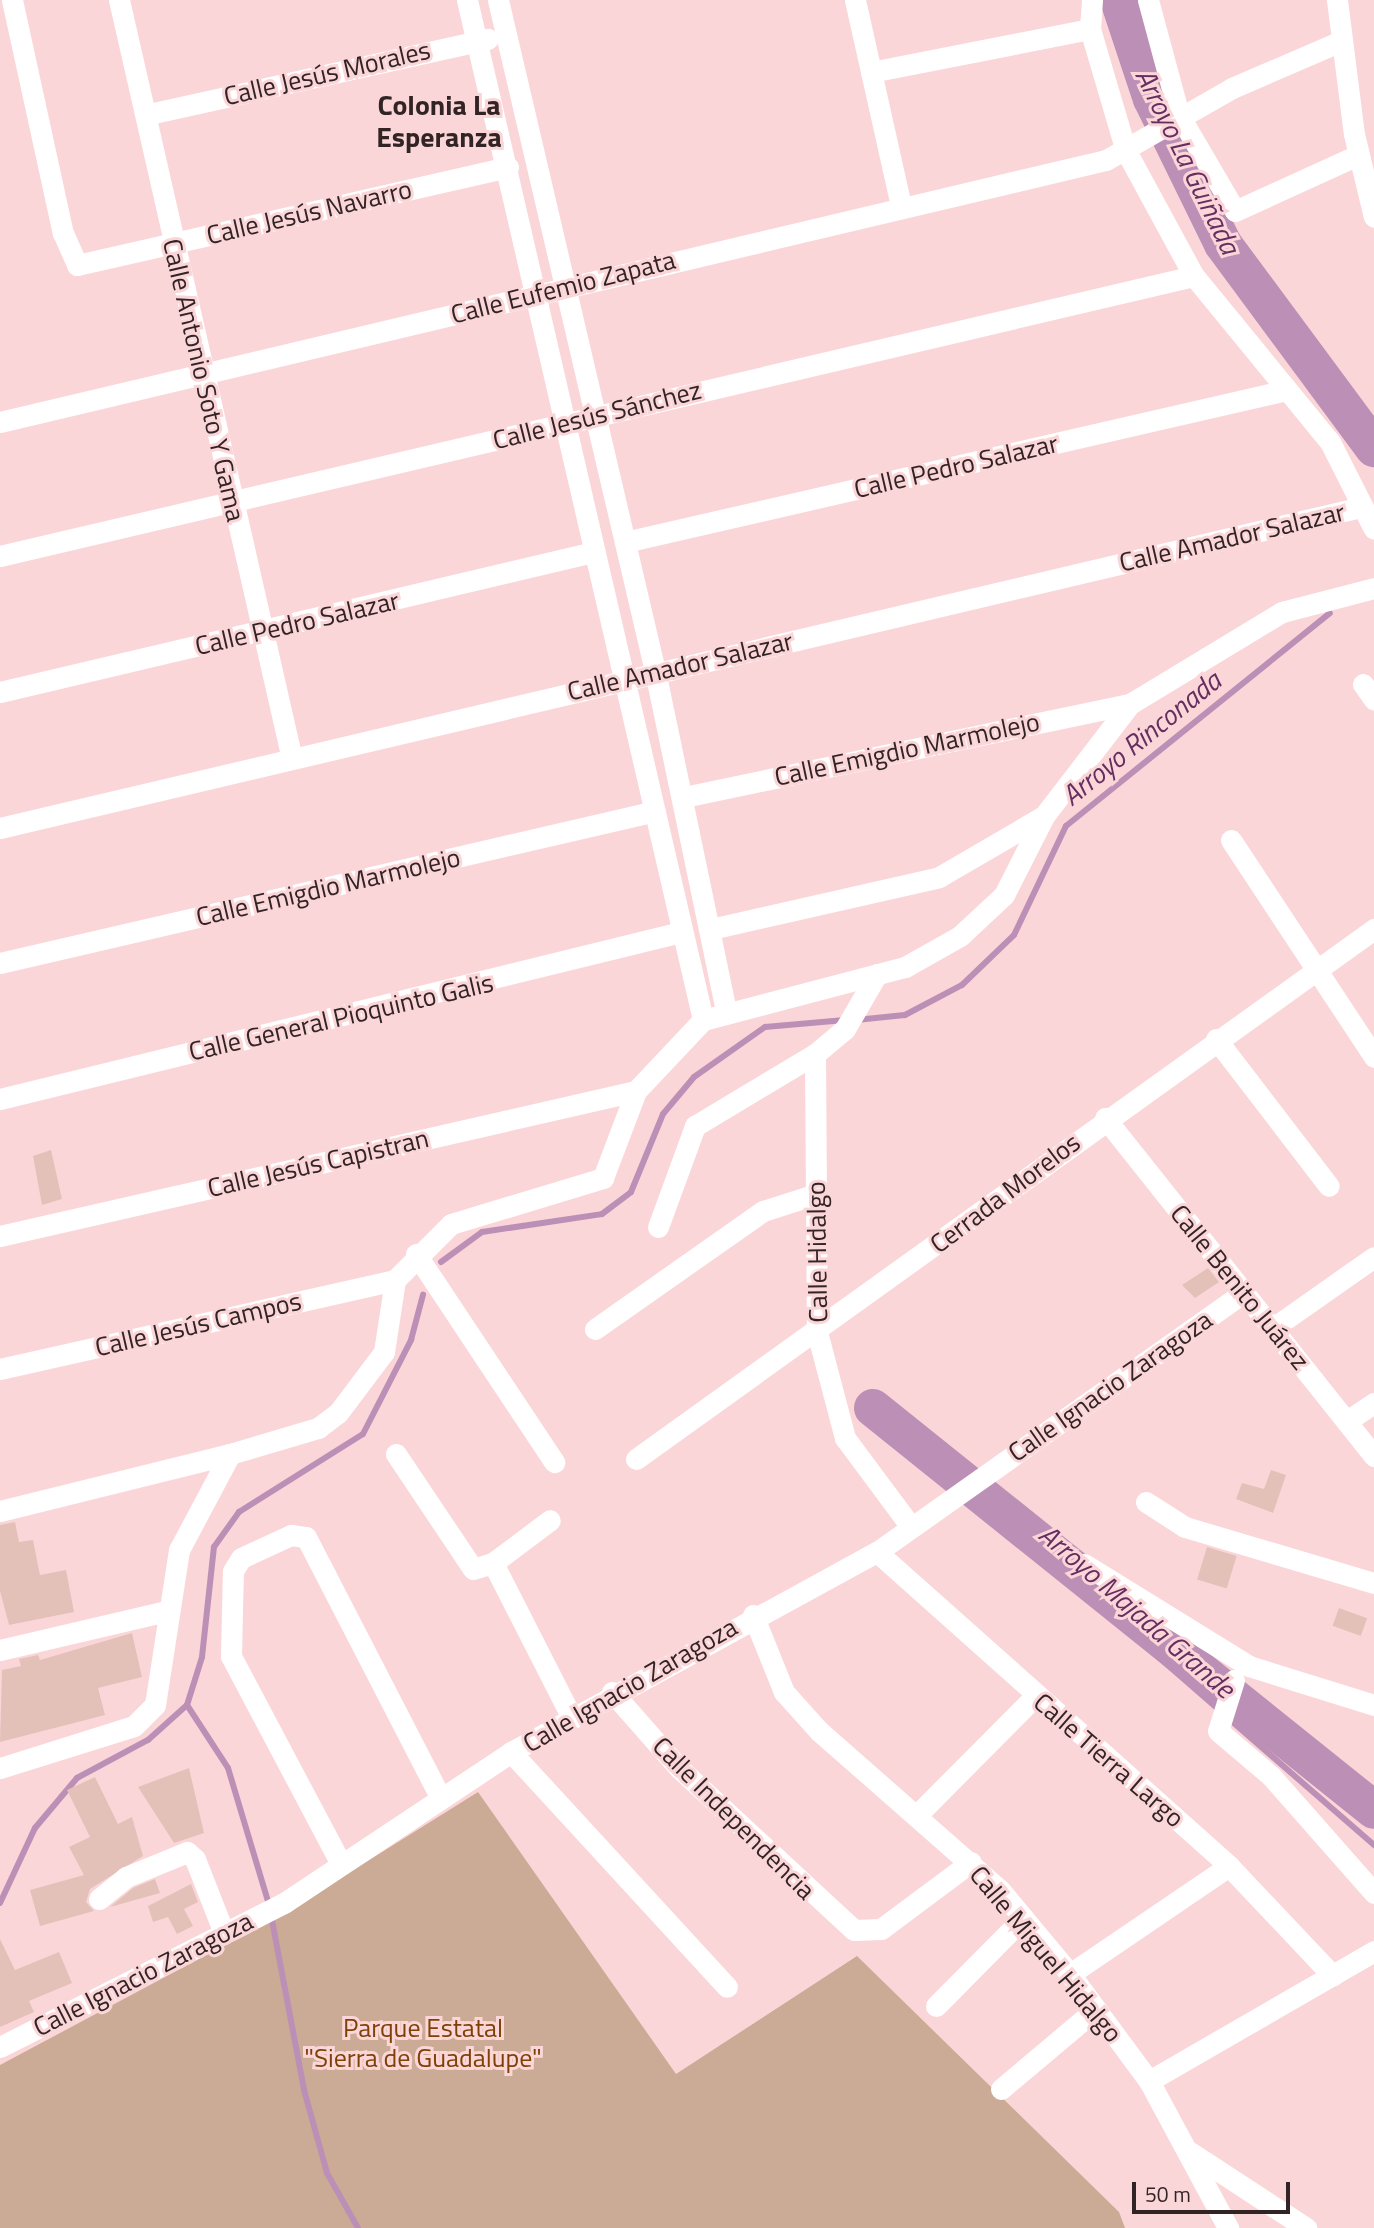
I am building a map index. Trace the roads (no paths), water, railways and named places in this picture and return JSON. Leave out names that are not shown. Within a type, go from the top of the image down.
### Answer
[{"type":"street","name":"Calle Jesús Navarro","points":[[12,0],[71,260],[85,265],[508,167]]},
{"type":"street","name":"Calle Antonio Soto Y Gama","points":[[120,0],[149,114],[172,243],[292,759]]},
{"type":"street","points":[[467,0],[508,167],[593,552],[625,678],[681,933],[703,1020]]},
{"type":"street","points":[[498,0],[562,285],[684,797],[726,1012]]},
{"type":"street","points":[[855,0],[901,206]]},
{"type":"street","points":[[1091,0],[1090,29],[1126,151],[1194,276],[1330,442],[1374,529]]},
{"type":"street","points":[[1148,0],[1176,117],[1238,212],[1362,141]]},
{"type":"street","points":[[1337,0],[1341,41],[1362,141],[1374,217]]},
{"type":"street","points":[[871,72],[1090,29]]},
{"type":"street","name":"Calle Jesús Morales","points":[[149,114],[477,38],[507,38]]},
{"type":"street","points":[[1126,151],[1176,117],[1341,41]]},
{"type":"street","name":"Calle Eufemio Zapata","points":[[0,422],[537,295],[562,285],[1126,151]]},
{"type":"street","name":"Calle Jesús Sánchez","points":[[0,555],[231,503],[593,414],[1194,276]]},
{"type":"street","name":"Calle Pedro Salazar","points":[[625,542],[1287,390]]},
{"type":"street","name":"Calle Amador Salazar","points":[[0,828],[625,678],[1361,507]]},
{"type":"street","name":"Calle Pedro Salazar","points":[[0,692],[261,633],[593,552]]},
{"type":"street","points":[[0,1511],[230,1454],[318,1427],[338,1413],[384,1352],[395,1280],[416,1254],[460,1219],[597,1183],[614,1161],[636,1091],[703,1020],[877,974],[928,957],[993,908],[1024,862],[1044,816],[1130,704],[1282,612],[1374,588]]},
{"type":"street","name":"Calle Emigdio Marmolejo","points":[[684,797],[1130,704]]},
{"type":"street","name":"Calle Emigdio Marmolejo","points":[[0,963],[655,811]]},
{"type":"street","points":[[711,929],[939,877],[1044,816]]},
{"type":"street","points":[[1231,840],[1314,970],[1374,1057]]},
{"type":"street","name":"Cerrada Morelos","points":[[636,1459],[817,1332],[1105,1118],[1374,929]]},
{"type":"street","name":"Calle General Pioquinto Galis","points":[[0,1098],[681,933]]},
{"type":"street","points":[[658,1227],[695,1126],[815,1054],[845,1029],[877,974]]},
{"type":"street","points":[[1216,1039],[1329,1186]]},
{"type":"street","name":"Calle Hidalgo","points":[[815,1054],[817,1332],[845,1438],[911,1527]]},
{"type":"street","name":"Calle Jesús Capistran","points":[[0,1236],[636,1091]]},
{"type":"street","name":"Calle Benito Juárez","points":[[1105,1118],[1242,1294],[1273,1328],[1374,1456]]},
{"type":"street","points":[[595,1329],[763,1211],[816,1194]]},
{"type":"street","points":[[416,1254],[554,1462]]},
{"type":"street","points":[[1273,1328],[1374,1257]]},
{"type":"street","name":"Calle Jesús Campos","points":[[0,1369],[395,1280]]},
{"type":"street","name":"Calle Ignacio Zaragoza","points":[[0,2047],[284,1903],[439,1795],[510,1752],[612,1692],[753,1615],[877,1552],[1242,1294]]},
{"type":"street","points":[[1347,1421],[1374,1403]]},
{"type":"street","points":[[0,1768],[137,1724],[162,1691],[166,1611],[179,1550],[230,1454]]},
{"type":"street","points":[[396,1454],[464,1562],[476,1570],[493,1563],[550,1520]]},
{"type":"street","points":[[1146,1502],[1185,1527],[1374,1583]]},
{"type":"street","points":[[340,1863],[229,1645],[235,1563],[300,1534],[439,1795]]},
{"type":"street","name":"Calle Tierra Largo","points":[[877,1552],[1035,1696],[1229,1866],[1333,1976]]},
{"type":"street","points":[[493,1563],[571,1716]]},
{"type":"street","points":[[1084,1564],[1249,1666],[1374,1705]]},
{"type":"street","points":[[0,1650],[166,1611]]},
{"type":"street","name":"Calle Miguel Hidalgo","points":[[753,1615],[784,1692],[828,1740],[918,1814],[971,1862],[1070,1974],[1149,2081],[1228,2228]]},
{"type":"street","points":[[1234,1680],[1218,1731],[1271,1776],[1374,1893]]},
{"type":"street","name":"Calle Independencia","points":[[612,1692],[679,1768],[843,1923],[865,1933],[881,1929],[971,1862]]},
{"type":"street","points":[[918,1814],[1035,1696]]},
{"type":"street","points":[[510,1752],[727,1987]]},
{"type":"street","points":[[99,1899],[126,1877],[187,1852],[195,1859],[224,1933]]},
{"type":"street","points":[[1070,1974],[1229,1866]]},
{"type":"street","points":[[936,2006],[1023,1918]]},
{"type":"street","points":[[1149,2081],[1374,1951]]},
{"type":"street","points":[[1001,2089],[1096,2009]]},
{"type":"street","points":[[1188,2151],[1306,2228]]},
{"type":"waterway","name":"Arroyo La Guiñada","points":[[1119,0],[1152,99],[1223,244],[1374,448]]},
{"type":"waterway","name":"Arroyo Rinconada","points":[[856,1020],[905,1015],[962,985],[1014,935],[1066,826],[1330,613]]},
{"type":"waterway","name":"Arroyo Rinconada","points":[[441,1262],[482,1232],[602,1214],[631,1192],[663,1114],[694,1077],[765,1027],[845,1020]]},
{"type":"waterway","name":"Arroyo Rinconada","points":[[0,1903],[35,1828],[77,1778],[148,1740],[187,1705],[202,1657],[214,1547],[239,1512],[363,1434],[411,1340],[423,1295]]},
{"type":"waterway","name":"Arroyo Majada Grande","points":[[873,1408],[1220,1711]]},
{"type":"waterway","points":[[873,1408],[1374,1810]]},
{"type":"waterway","name":"Arroyo Rinconada","points":[[187,1705],[228,1768],[269,1905]]},
{"type":"waterway","name":"Arroyo Majada Grande","points":[[1228,1718],[1374,1845]]},
{"type":"waterway","name":"Arroyo Rinconada","points":[[271,1915],[304,2090],[327,2173],[358,2228]]},
{"type":"district","name":"Colonia La Esperanza","points":[[439,121]]},
{"type":"park label","name":"Parque Estatal \"Sierra de Guadalupe\"","points":[[423,2043]]}]
